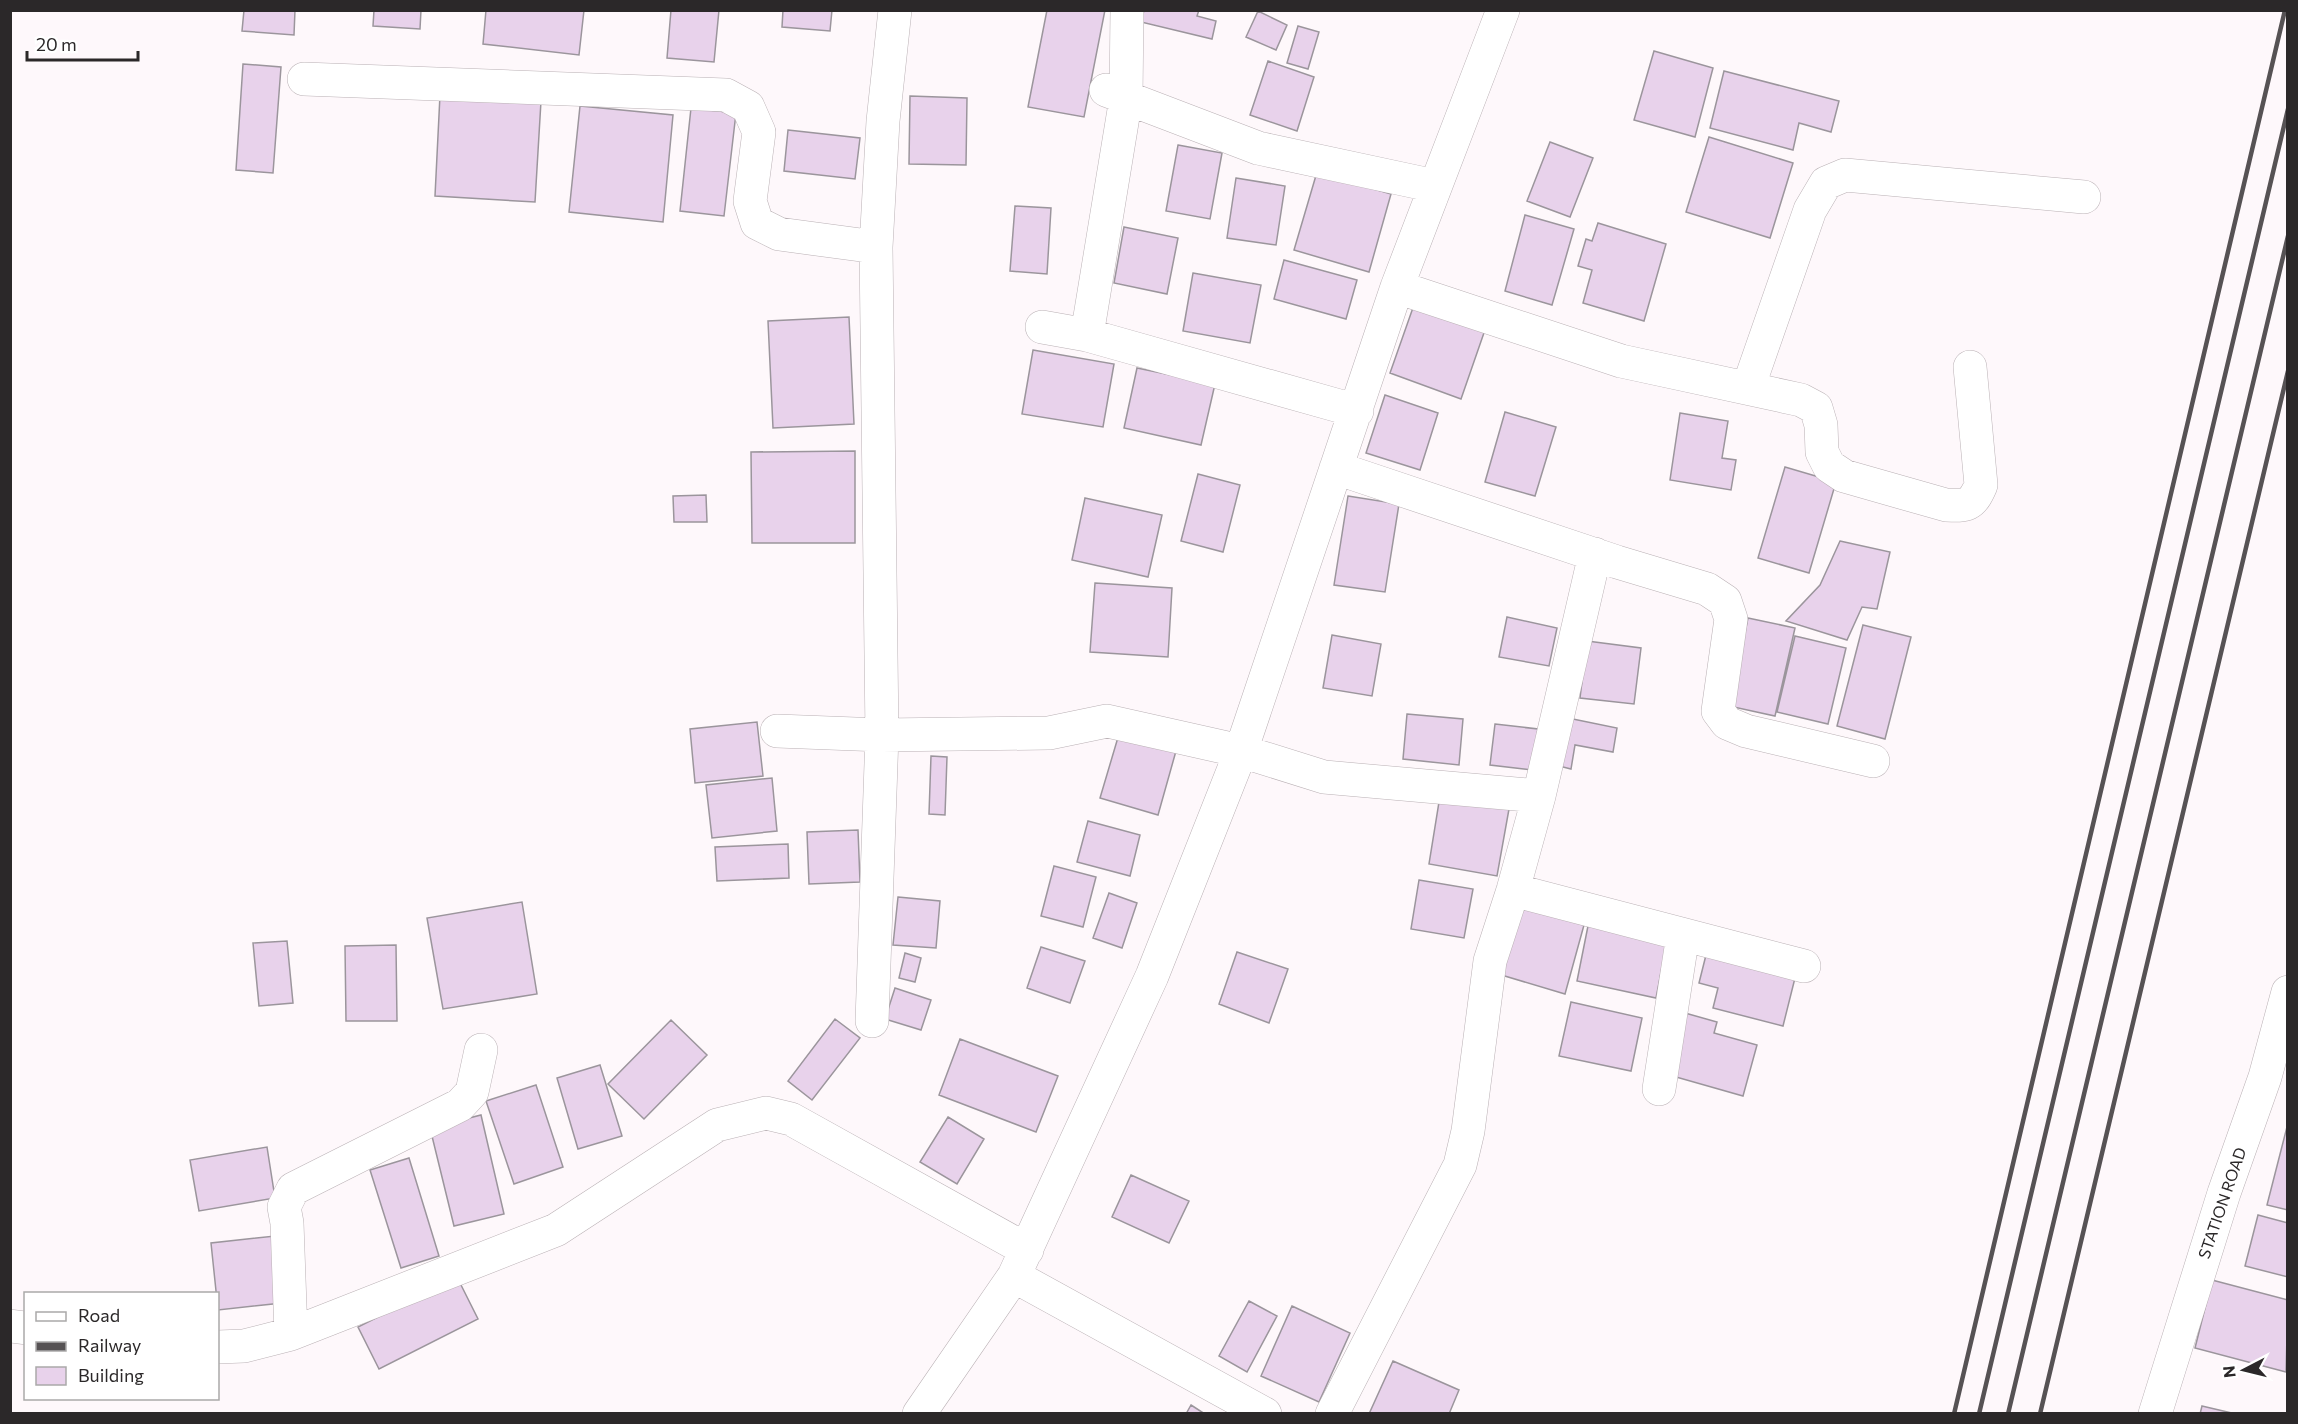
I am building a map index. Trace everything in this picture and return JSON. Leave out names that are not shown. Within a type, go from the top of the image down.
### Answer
[{"type":"street","points":[[872,1021],[882,735],[876,247],[883,122],[895,10]]},
{"type":"street","points":[[1087,335],[1127,10]]},
{"type":"street","points":[[919,1413],[1021,1263],[1152,976],[1241,751],[1397,287],[1503,10]]},
{"type":"street","points":[[304,79],[726,95],[748,107],[759,132],[750,201],[757,223],[780,234],[876,247]]},
{"type":"street","points":[[1116,94],[1258,147],[1435,186]]},
{"type":"street","points":[[1748,388],[1810,210],[1826,183],[1845,175],[2084,197]]},
{"type":"street","points":[[1397,287],[1621,361],[1802,400],[1816,408],[1821,425],[1822,452],[1830,466],[1844,476],[1946,505],[1963,506],[1975,500],[1981,485],[1970,367]]},
{"type":"street","points":[[1042,327],[1087,335],[1357,411]]},
{"type":"street","points":[[1336,468],[1707,590],[1725,601],[1731,618],[1718,711],[1727,723],[1746,731],[1873,761]]},
{"type":"street","points":[[1332,1413],[1460,1165],[1468,1131],[1490,961],[1513,890],[1539,796],[1595,554]]},
{"type":"street","points":[[777,731],[882,735],[1049,733],[1107,721],[1241,751],[1324,777],[1539,796]]},
{"type":"street","points":[[1513,890],[1804,966]]},
{"type":"street","points":[[1659,1089],[1683,934]]},
{"type":"street","name":"STATION ROAD","points":[[2155,1413],[2217,1215],[2276,1076],[2288,992]]},
{"type":"street","points":[[291,1334],[287,1223],[284,1207],[293,1189],[460,1105],[472,1092],[481,1050]]},
{"type":"street","points":[[219,1347],[244,1346],[291,1334],[556,1230],[717,1125],[765,1113],[790,1119],[1265,1413]]},
{"type":"building","points":[[244,10],[295,10],[294,35],[242,31]]},
{"type":"building","points":[[374,10],[421,10],[420,29],[373,26]]},
{"type":"building","points":[[486,10],[584,10],[579,55],[483,44]]},
{"type":"building","points":[[671,10],[719,10],[714,62],[667,58]]},
{"type":"building","points":[[783,10],[832,10],[830,31],[782,27]]},
{"type":"building","points":[[1047,10],[1105,10],[1084,117],[1028,107]]},
{"type":"building","points":[[1144,10],[1199,10],[1197,16],[1216,21],[1212,39],[1141,22]]},
{"type":"building","points":[[1258,11],[1287,25],[1276,50],[1246,37]]},
{"type":"building","points":[[1298,26],[1319,32],[1308,69],[1287,63]]},
{"type":"building","points":[[1654,51],[1713,68],[1695,137],[1634,120]]},
{"type":"building","points":[[1268,61],[1314,77],[1297,131],[1250,115]]},
{"type":"building","points":[[243,64],[281,67],[273,173],[236,170]]},
{"type":"building","points":[[1724,71],[1839,101],[1831,132],[1799,123],[1793,150],[1710,128]]},
{"type":"building","points":[[440,95],[541,101],[535,202],[435,196]]},
{"type":"building","points":[[910,96],[967,98],[966,165],[909,164]]},
{"type":"building","points":[[580,106],[673,115],[663,222],[569,212]]},
{"type":"building","points":[[691,108],[736,113],[724,216],[680,211]]},
{"type":"building","points":[[788,130],[860,138],[855,179],[784,171]]},
{"type":"building","points":[[1709,137],[1793,163],[1770,238],[1686,212]]},
{"type":"building","points":[[1550,142],[1593,158],[1570,217],[1527,201]]},
{"type":"building","points":[[1178,145],[1222,153],[1210,219],[1166,211]]},
{"type":"building","points":[[1317,172],[1391,194],[1369,272],[1294,250]]},
{"type":"building","points":[[1236,178],[1285,186],[1276,245],[1227,238]]},
{"type":"building","points":[[1015,206],[1051,208],[1047,274],[1010,271]]},
{"type":"building","points":[[1525,215],[1574,229],[1552,305],[1505,291]]},
{"type":"building","points":[[1598,223],[1666,244],[1644,321],[1583,303],[1592,270],[1578,266],[1586,239],[1592,241]]},
{"type":"building","points":[[1124,227],[1178,238],[1167,294],[1114,283]]},
{"type":"building","points":[[1284,260],[1357,280],[1346,319],[1274,299]]},
{"type":"building","points":[[1193,273],[1261,285],[1250,343],[1183,331]]},
{"type":"building","points":[[1415,302],[1486,327],[1461,399],[1390,373]]},
{"type":"building","points":[[849,317],[854,424],[773,428],[768,321]]},
{"type":"building","points":[[1033,350],[1114,364],[1103,427],[1022,414]]},
{"type":"building","points":[[1137,368],[1215,384],[1201,445],[1124,428]]},
{"type":"building","points":[[1385,395],[1438,413],[1420,470],[1366,453]]},
{"type":"building","points":[[1505,412],[1556,427],[1535,496],[1485,482]]},
{"type":"building","points":[[1680,413],[1728,421],[1722,458],[1736,460],[1731,490],[1670,480]]},
{"type":"building","points":[[855,451],[855,543],[752,543],[751,452]]},
{"type":"building","points":[[1785,467],[1836,482],[1809,573],[1758,558]]},
{"type":"building","points":[[1198,474],[1240,485],[1223,552],[1181,541]]},
{"type":"building","points":[[706,495],[707,522],[674,522],[673,496]]},
{"type":"building","points":[[1348,496],[1399,504],[1385,592],[1334,585]]},
{"type":"building","points":[[1085,498],[1162,515],[1148,577],[1072,560]]},
{"type":"building","points":[[1840,541],[1890,552],[1877,609],[1862,607],[1847,640],[1786,621],[1820,585]]},
{"type":"building","points":[[1095,583],[1172,588],[1168,657],[1090,652]]},
{"type":"building","points":[[1507,617],[1557,628],[1549,666],[1499,657]]},
{"type":"building","points":[[1748,618],[1795,628],[1775,716],[1729,706]]},
{"type":"building","points":[[1863,625],[1911,637],[1885,739],[1837,726]]},
{"type":"building","points":[[1332,635],[1381,644],[1372,696],[1323,688]]},
{"type":"building","points":[[1795,636],[1846,648],[1828,724],[1777,712]]},
{"type":"building","points":[[1587,641],[1641,648],[1634,704],[1580,698]]},
{"type":"building","points":[[1407,714],[1463,719],[1459,765],[1403,759]]},
{"type":"building","points":[[1568,718],[1617,728],[1613,752],[1575,745],[1571,769],[1559,766]]},
{"type":"building","points":[[757,722],[763,776],[695,783],[690,729]]},
{"type":"building","points":[[1495,724],[1538,729],[1532,770],[1490,765]]},
{"type":"building","points":[[1119,734],[1176,751],[1158,815],[1100,798]]},
{"type":"building","points":[[931,756],[947,757],[945,815],[929,814]]},
{"type":"building","points":[[772,778],[777,831],[712,838],[706,785]]},
{"type":"building","points":[[1440,796],[1509,809],[1497,876],[1429,864]]},
{"type":"building","points":[[1088,821],[1140,835],[1130,876],[1077,862]]},
{"type":"building","points":[[858,830],[860,882],[809,884],[807,832]]},
{"type":"building","points":[[788,844],[789,878],[717,881],[715,847]]},
{"type":"building","points":[[1054,866],[1096,877],[1083,927],[1041,916]]},
{"type":"building","points":[[1419,880],[1473,889],[1464,938],[1411,929]]},
{"type":"building","points":[[1109,893],[1137,903],[1122,948],[1093,938]]},
{"type":"building","points":[[898,897],[940,901],[936,948],[893,945]]},
{"type":"building","points":[[522,902],[537,994],[443,1009],[427,918]]},
{"type":"building","points":[[1517,905],[1584,925],[1565,994],[1498,974]]},
{"type":"building","points":[[1588,926],[1667,943],[1656,998],[1577,981]]},
{"type":"building","points":[[287,941],[293,1003],[259,1006],[253,943]]},
{"type":"building","points":[[396,945],[397,1021],[346,1021],[345,946]]},
{"type":"building","points":[[1041,947],[1085,961],[1070,1003],[1027,988]]},
{"type":"building","points":[[1707,951],[1796,974],[1783,1026],[1713,1008],[1718,988],[1699,983]]},
{"type":"building","points":[[1237,952],[1288,969],[1269,1023],[1219,1004]]},
{"type":"building","points":[[905,953],[921,958],[915,982],[899,978]]},
{"type":"building","points":[[895,988],[931,1000],[921,1030],[885,1019]]},
{"type":"building","points":[[1571,1002],[1642,1018],[1631,1071],[1559,1056]]},
{"type":"building","points":[[1685,1013],[1717,1022],[1714,1033],[1757,1045],[1743,1096],[1669,1075]]},
{"type":"building","points":[[835,1019],[860,1038],[812,1100],[788,1081]]},
{"type":"building","points":[[671,1020],[707,1055],[644,1119],[608,1084]]},
{"type":"building","points":[[960,1039],[1058,1076],[1036,1132],[939,1095]]},
{"type":"building","points":[[600,1065],[622,1136],[578,1149],[557,1078]]},
{"type":"building","points":[[536,1085],[563,1167],[514,1184],[486,1101]]},
{"type":"building","points":[[481,1115],[504,1214],[454,1226],[430,1128]]},
{"type":"building","points":[[948,1117],[984,1139],[957,1184],[920,1162]]},
{"type":"building","points":[[2288,1123],[2288,1210],[2267,1205]]},
{"type":"building","points":[[267,1147],[275,1198],[199,1211],[190,1160]]},
{"type":"building","points":[[409,1158],[439,1256],[401,1268],[370,1170]]},
{"type":"building","points":[[1131,1175],[1189,1201],[1169,1243],[1112,1217]]},
{"type":"building","points":[[2258,1215],[2288,1223],[2288,1277],[2245,1266]]},
{"type":"building","points":[[275,1236],[282,1303],[219,1310],[219,1292],[216,1292],[211,1243]]},
{"type":"building","points":[[457,1277],[478,1319],[379,1369],[358,1327]]},
{"type":"building","points":[[2212,1280],[2288,1300],[2286,1372],[2195,1348]]},
{"type":"building","points":[[1249,1301],[1277,1316],[1247,1372],[1219,1356]]},
{"type":"building","points":[[1292,1306],[1350,1333],[1319,1402],[1261,1376]]},
{"type":"building","points":[[1393,1361],[1459,1390],[1449,1414],[1369,1414]]},
{"type":"building","points":[[1191,1405],[1205,1414],[1186,1414]]},
{"type":"building","points":[[2202,1406],[2236,1414],[2200,1414]]},
{"type":"railway","points":[[1954,1414],[2285,10]]},
{"type":"railway","points":[[1979,1414],[2288,109]]},
{"type":"railway","points":[[2008,1414],[2288,236]]},
{"type":"railway","points":[[2040,1414],[2288,371]]}]
